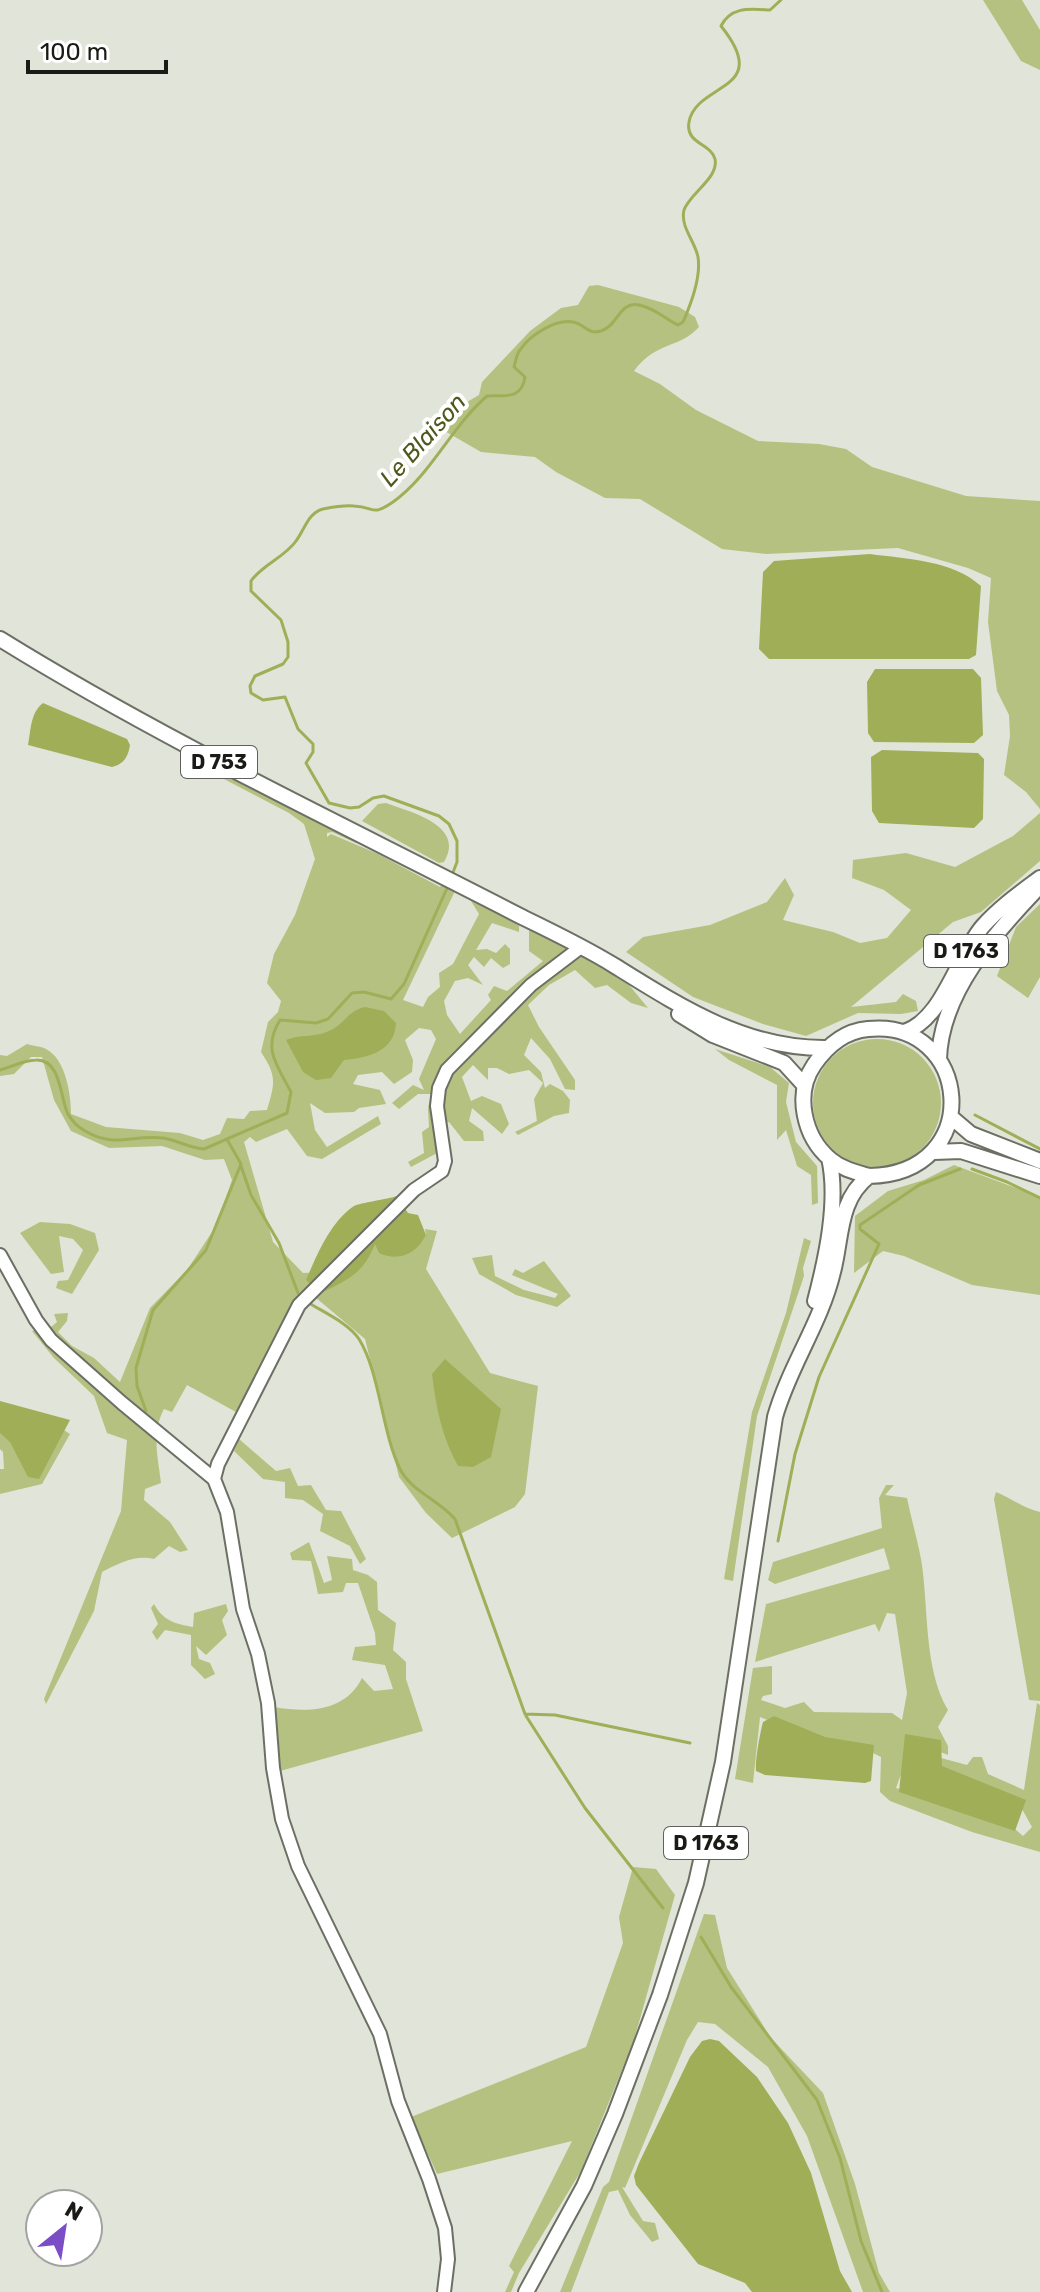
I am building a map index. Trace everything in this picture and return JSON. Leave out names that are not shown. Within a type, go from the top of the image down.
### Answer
[{"type":"main road","name":"D 753","points":[[0,639],[83,690],[171,738],[581,947],[693,1013],[737,1032],[789,1047],[826,1048]]},
{"type":"main road","name":"D 1763","points":[[904,1032],[917,1028],[933,1011],[984,925],[1040,878]]},
{"type":"main road","name":"D 1763","points":[[939,1059],[939,1044],[945,1022],[963,983],[1004,924],[1040,886]]},
{"type":"main road","name":"D 753","points":[[642,984],[688,1021],[713,1035],[784,1063],[805,1086]]},
{"type":"main road","points":[[881,1028],[904,1032],[923,1043],[939,1059],[948,1079],[952,1098],[951,1117],[945,1135],[934,1152],[913,1168],[890,1176],[869,1176],[846,1169],[829,1158],[814,1140],[806,1122],[803,1102],[812,1068],[826,1048],[841,1037],[860,1030],[881,1028]]},
{"type":"main road","points":[[951,1117],[971,1134],[1040,1161]]},
{"type":"main road","points":[[934,1152],[961,1151],[1007,1163],[1040,1176]]},
{"type":"main road","name":"D 1763","points":[[527,2291],[584,2186],[615,2114],[660,1995],[696,1883],[723,1762],[775,1417],[824,1267],[833,1189],[829,1158]]},
{"type":"main road","name":"D 1763","points":[[792,1369],[833,1275],[845,1208],[851,1195],[869,1176]]},
{"type":"street","points":[[214,1479],[218,1464],[299,1305],[414,1190],[442,1171],[445,1161],[437,1106],[439,1088],[447,1070],[471,1042],[531,985],[581,947]]},
{"type":"street","points":[[0,1255],[36,1320],[51,1340],[214,1479],[227,1512],[243,1609],[258,1654],[268,1703],[273,1768],[282,1819],[298,1866],[380,2034],[398,2101],[445,2228],[448,2259],[444,2292]]},
{"type":"shaded area","points":[[983,0],[1022,0],[1040,30],[1040,70],[1021,61]]},
{"type":"shaded area","points":[[598,285],[679,307],[695,317],[699,327],[684,339],[642,361],[634,371],[660,384],[696,410],[758,441],[819,444],[846,449],[872,467],[966,496],[1040,501],[1040,809],[1026,792],[1004,775],[1010,736],[1009,715],[997,691],[988,622],[991,578],[968,568],[898,548],[766,554],[722,549],[640,499],[605,498],[535,457],[481,452],[443,430],[462,405],[479,395],[482,382],[530,331],[561,308],[578,305],[589,286]]},
{"type":"shaded area","points":[[870,554],[943,566],[981,586],[976,655],[969,659],[769,659],[759,649],[763,572],[774,561]]},
{"type":"shaded area","points":[[875,669],[973,669],[981,678],[983,735],[974,743],[874,742],[868,733],[867,682]]},
{"type":"shaded area","points":[[43,703],[127,739],[130,745],[125,759],[112,767],[28,745],[33,717]]},
{"type":"shaded area","points":[[882,750],[978,753],[984,759],[983,819],[974,828],[879,823],[872,811],[871,757]]},
{"type":"shaded area","points":[[226,770],[356,838],[356,843],[332,832],[327,833],[327,837],[331,834],[378,854],[440,887],[443,883],[455,891],[403,1000],[423,1007],[428,997],[440,987],[439,973],[453,964],[479,914],[471,901],[482,903],[519,926],[519,932],[492,923],[476,950],[487,949],[496,953],[505,944],[510,949],[510,964],[503,968],[491,958],[484,967],[474,957],[468,965],[483,985],[468,978],[455,981],[444,1001],[447,1015],[460,1034],[491,1000],[488,995],[494,986],[507,991],[543,961],[529,951],[529,931],[535,929],[625,980],[648,1008],[631,1003],[607,985],[595,988],[575,970],[549,985],[528,1005],[575,1080],[575,1090],[565,1089],[550,1059],[531,1038],[524,1055],[541,1072],[545,1088],[550,1084],[563,1091],[570,1100],[569,1113],[554,1116],[518,1135],[515,1132],[537,1121],[534,1099],[543,1083],[529,1070],[509,1074],[497,1068],[488,1068],[488,1080],[473,1065],[462,1077],[471,1101],[482,1096],[501,1104],[509,1124],[502,1134],[472,1108],[469,1121],[483,1131],[484,1141],[464,1141],[449,1122],[434,1126],[439,1152],[411,1167],[408,1162],[424,1153],[422,1132],[429,1127],[431,1094],[418,1094],[399,1109],[392,1103],[413,1085],[424,1090],[419,1079],[436,1039],[431,1030],[419,1028],[405,1040],[413,1060],[412,1072],[394,1084],[382,1072],[358,1075],[353,1084],[380,1090],[386,1104],[359,1108],[354,1112],[325,1113],[310,1103],[315,1130],[327,1147],[378,1116],[381,1124],[322,1159],[307,1156],[287,1129],[256,1142],[250,1137],[244,1142],[273,1242],[303,1273],[348,1271],[376,1242],[426,1235],[425,1229],[437,1231],[426,1269],[490,1373],[538,1386],[525,1494],[515,1507],[452,1538],[426,1513],[399,1477],[365,1339],[315,1297],[300,1292],[236,1412],[187,1385],[172,1412],[164,1409],[157,1436],[161,1483],[145,1489],[144,1500],[170,1522],[188,1550],[180,1552],[169,1546],[154,1559],[134,1559],[102,1572],[94,1611],[46,1704],[44,1699],[121,1511],[127,1440],[107,1433],[94,1396],[54,1358],[32,1331],[50,1328],[57,1322],[54,1314],[68,1313],[67,1321],[58,1332],[120,1382],[150,1308],[187,1270],[216,1226],[232,1180],[224,1159],[205,1160],[162,1146],[109,1148],[71,1131],[54,1100],[42,1057],[31,1057],[14,1074],[0,1076],[0,1055],[7,1056],[27,1044],[46,1049],[63,1069],[71,1114],[106,1127],[180,1133],[203,1140],[220,1134],[227,1118],[244,1119],[250,1111],[267,1110],[273,1080],[261,1052],[268,1022],[278,1012],[281,1001],[267,983],[274,954],[295,915],[315,859],[304,824],[222,778]]},
{"type":"shaded area","points":[[386,803],[421,816],[442,829],[448,838],[449,849],[444,862],[439,863],[362,821],[378,804]]},
{"type":"shaded area","points":[[1040,813],[1040,861],[981,912],[953,922],[851,1007],[896,1002],[903,994],[916,1001],[918,1011],[901,1014],[858,1013],[806,1036],[763,1024],[693,997],[626,952],[643,937],[710,925],[767,902],[785,878],[794,895],[783,920],[833,932],[860,943],[887,938],[911,910],[884,890],[852,878],[853,860],[906,853],[955,867],[1013,836]]},
{"type":"shaded area","points":[[1040,904],[1040,977],[1028,998],[997,976],[1016,927]]},
{"type":"shaded area","points":[[365,1007],[384,1011],[396,1023],[391,1040],[371,1055],[344,1060],[331,1078],[316,1080],[303,1072],[286,1040],[329,1031],[354,1011]]},
{"type":"shaded area","points":[[877,1039],[901,1044],[922,1058],[936,1079],[941,1103],[936,1127],[922,1148],[901,1162],[877,1167],[853,1162],[832,1148],[818,1127],[813,1103],[818,1079],[832,1058],[853,1044]]},
{"type":"shaded area","points":[[715,1049],[770,1067],[789,1083],[786,1102],[796,1142],[817,1166],[818,1203],[812,1205],[811,1175],[797,1166],[786,1130],[777,1140],[777,1085],[729,1060]]},
{"type":"shaded area","points":[[954,1165],[1040,1197],[1040,1295],[972,1285],[904,1256],[883,1251],[854,1273],[855,1216],[888,1191],[924,1180]]},
{"type":"shaded area","points":[[397,1196],[408,1213],[418,1215],[426,1235],[417,1247],[393,1257],[379,1253],[375,1244],[360,1269],[321,1293],[306,1280],[325,1240],[345,1213],[357,1205]]},
{"type":"shaded area","points":[[40,1222],[70,1224],[95,1233],[99,1250],[72,1294],[56,1288],[58,1281],[68,1280],[83,1250],[73,1239],[59,1236],[64,1272],[51,1274],[20,1233]]},
{"type":"shaded area","points":[[804,1238],[811,1241],[803,1268],[804,1276],[757,1416],[733,1581],[724,1579],[752,1412],[786,1313]]},
{"type":"shaded area","points":[[492,1255],[495,1276],[524,1290],[555,1298],[558,1294],[512,1275],[515,1269],[523,1273],[544,1261],[571,1296],[557,1307],[516,1295],[479,1274],[472,1258]]},
{"type":"shaded area","points":[[445,1359],[501,1409],[491,1457],[473,1467],[458,1466],[440,1422],[432,1374]]},
{"type":"shaded area","points":[[0,1401],[70,1420],[39,1479],[28,1477],[10,1442],[0,1433]]},
{"type":"shaded area","points":[[0,1424],[59,1427],[70,1434],[42,1484],[0,1494],[0,1469],[4,1469]]},
{"type":"shaded area","points":[[239,1439],[276,1471],[290,1468],[298,1486],[311,1485],[326,1510],[341,1511],[366,1559],[360,1564],[350,1546],[320,1531],[323,1514],[303,1500],[285,1498],[285,1482],[263,1479],[234,1451]]},
{"type":"shaded area","points":[[886,1485],[894,1485],[885,1495],[907,1498],[921,1559],[934,1675],[948,1710],[938,1727],[948,1746],[948,1755],[913,1741],[896,1788],[1002,1818],[1023,1836],[1032,1827],[1017,1800],[936,1769],[941,1758],[967,1765],[973,1757],[982,1757],[988,1774],[1024,1790],[1037,1703],[1040,1705],[1040,1852],[972,1832],[890,1801],[880,1792],[881,1757],[859,1746],[813,1740],[760,1717],[753,1783],[735,1779],[753,1668],[772,1666],[772,1694],[763,1696],[761,1700],[785,1708],[804,1702],[814,1712],[892,1713],[902,1720],[907,1693],[895,1614],[887,1613],[879,1632],[875,1624],[755,1662],[766,1604],[890,1569],[884,1548],[775,1584],[768,1580],[773,1562],[882,1528],[879,1498]]},
{"type":"shaded area","points":[[996,1492],[1040,1512],[1040,1701],[1029,1700],[994,1499]]},
{"type":"shaded area","points":[[309,1542],[324,1583],[332,1580],[327,1556],[352,1559],[353,1570],[377,1582],[378,1610],[396,1623],[393,1650],[406,1662],[406,1679],[423,1731],[280,1771],[274,1707],[300,1710],[324,1708],[346,1698],[362,1678],[374,1691],[393,1689],[385,1665],[352,1660],[355,1647],[376,1645],[358,1583],[346,1583],[343,1592],[318,1594],[311,1561],[292,1560],[290,1553]]},
{"type":"shaded area","points":[[154,1604],[170,1621],[193,1627],[194,1613],[226,1604],[228,1611],[222,1620],[227,1635],[206,1655],[196,1646],[199,1659],[210,1663],[215,1674],[205,1679],[191,1665],[191,1635],[165,1630],[157,1640],[152,1632],[158,1624],[151,1608]]},
{"type":"shaded area","points":[[774,1716],[825,1737],[874,1745],[871,1781],[765,1775],[756,1771],[763,1722]]},
{"type":"shaded area","points":[[905,1734],[941,1740],[942,1766],[1026,1800],[1015,1831],[899,1792]]},
{"type":"shaded area","points":[[633,1867],[656,1869],[675,1895],[634,2040],[581,2171],[519,2273],[511,2292],[505,2292],[514,2272],[509,2266],[572,2141],[437,2174],[411,2117],[586,2047],[623,1943],[619,1917]]},
{"type":"shaded area","points":[[704,1914],[715,1915],[727,1968],[771,2038],[823,2093],[855,2184],[879,2273],[890,2292],[863,2292],[807,2136],[768,2067],[715,2024],[698,2022],[687,2040],[625,2188],[622,2187],[643,2221],[655,2223],[659,2239],[652,2242],[630,2215],[618,2190],[609,2192],[571,2292],[560,2292],[603,2187],[609,2182]]},
{"type":"shaded area","points":[[702,2041],[719,2041],[757,2077],[788,2123],[811,2173],[840,2271],[852,2292],[752,2292],[745,2283],[698,2264],[636,2185],[634,2176],[639,2163],[690,2057]]},
{"type":"waterway","name":"Le Blaison","points":[[452,875],[457,862],[457,841],[449,824],[439,816],[384,796],[373,798],[359,807],[329,803],[306,763],[313,752],[313,744],[298,729],[285,697],[263,700],[251,693],[250,686],[255,676],[283,664],[288,657],[288,642],[281,620],[251,591],[251,581],[291,547],[318,511],[347,506],[377,510],[386,507],[406,491],[487,396],[511,395],[520,390],[525,377],[514,367],[518,354],[524,344],[544,329],[573,322],[592,332],[601,331],[632,305],[650,309],[678,325],[683,322],[695,290],[699,265],[684,222],[684,210],[709,179],[715,166],[713,154],[691,135],[689,122],[704,99],[736,75],[739,63],[735,47],[721,26],[725,20],[742,10],[770,10],[781,0]]},
{"type":"waterway","name":"Le Blaison","points":[[0,1070],[27,1061],[45,1061],[59,1081],[70,1117],[80,1128],[96,1136],[115,1140],[163,1138],[204,1149],[287,1113],[291,1092],[272,1048],[280,1020],[316,1023],[328,1019],[352,993],[364,992],[391,999],[404,984],[448,886]]},
{"type":"waterway","points":[[975,1115],[1040,1149]]},
{"type":"waterway","points":[[146,1411],[137,1386],[136,1368],[153,1310],[206,1250],[241,1164],[228,1141]]},
{"type":"waterway","points":[[241,1166],[251,1195],[279,1243],[298,1293]]},
{"type":"waterway","points":[[778,1541],[795,1454],[819,1377],[879,1244],[860,1229],[860,1225],[919,1185],[960,1169]]},
{"type":"waterway","points":[[972,1169],[1040,1198]]},
{"type":"waterway","points":[[309,1303],[343,1323],[359,1339],[372,1369],[400,1469],[411,1483],[455,1519],[525,1714],[555,1715],[690,1743]]},
{"type":"waterway","points":[[526,1716],[585,1808],[663,1908]]},
{"type":"waterway","points":[[701,1937],[731,1987],[817,2100],[840,2158],[861,2241],[882,2292]]}]
